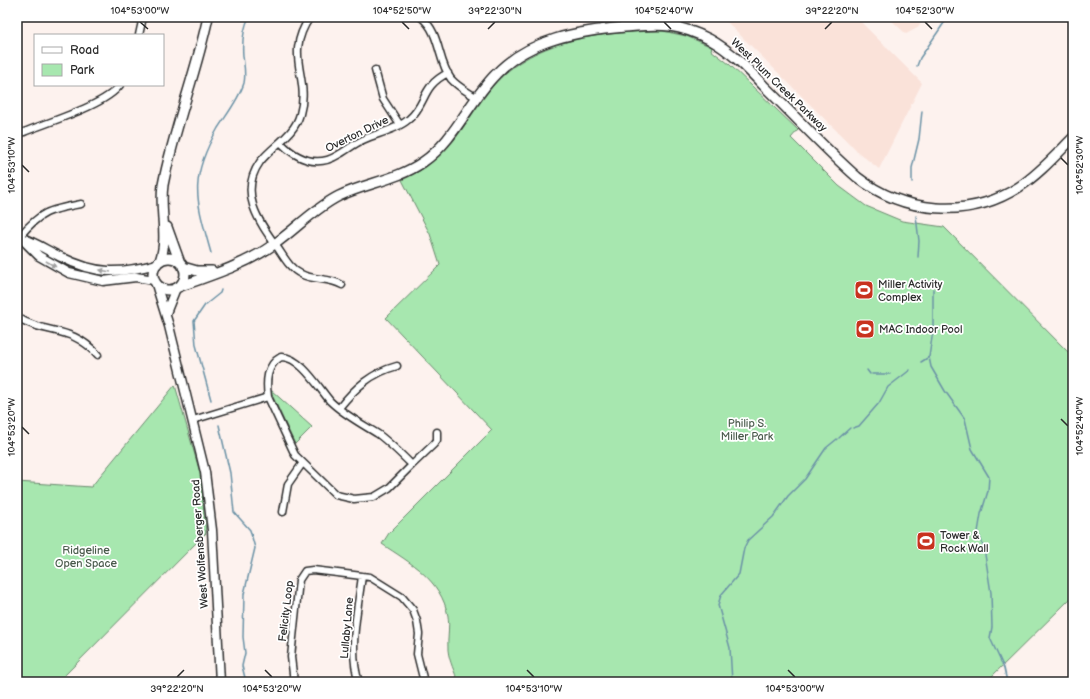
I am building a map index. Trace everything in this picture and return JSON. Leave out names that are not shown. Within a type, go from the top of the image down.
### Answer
[{"type":"main road","points":[[155,282],[153,272],[164,248],[163,188],[166,170],[208,17]]},
{"type":"main road","name":"West Plum Creek Parkway","points":[[177,288],[242,262],[275,244],[319,208],[338,196],[401,174],[429,158],[450,138],[490,80],[504,65],[526,51],[548,41],[606,29],[663,21],[698,33],[726,50],[857,177],[875,190],[907,203],[932,208],[962,208],[977,205],[1003,196],[1020,187],[1036,174],[1073,138]]},
{"type":"main road","points":[[164,219],[181,265],[184,278],[177,288],[166,313]]},
{"type":"main road","points":[[20,236],[35,242],[72,262],[105,271],[131,271],[171,258],[181,265]]},
{"type":"main road","points":[[20,236],[29,248],[45,260],[74,274],[103,280],[136,277],[155,282],[165,290],[177,288]]},
{"type":"main road","name":"West Plum Creek Parkway","points":[[181,265],[200,272],[223,270]]},
{"type":"main road","name":"West Wolfensberger Road","points":[[155,282],[166,313],[205,472],[212,530],[220,682]]},
{"type":"street","points":[[139,34],[143,17]]},
{"type":"street","points":[[310,17],[299,38],[297,51],[303,93],[301,112],[296,124],[281,143],[266,155],[257,167],[252,180],[250,193],[252,206],[257,218],[288,263],[301,274],[310,278],[330,280],[342,285]]},
{"type":"street","points":[[421,17],[430,26],[437,40],[442,61],[448,73],[458,86],[477,98]]},
{"type":"street","points":[[375,70],[383,99],[400,125]]},
{"type":"street","name":"Overton Drive","points":[[281,143],[300,158],[319,161],[335,157],[355,144],[400,125],[410,119],[430,85],[448,73]]},
{"type":"street","points":[[17,133],[24,132],[95,103],[110,96],[119,86]]},
{"type":"street","points":[[20,236],[33,221],[44,213],[55,209],[81,204]]},
{"type":"street","points":[[17,317],[38,327],[78,337],[98,355]]},
{"type":"street","points":[[412,465],[386,441],[339,408],[294,361],[286,357],[282,357],[274,363],[268,374],[268,397],[291,449],[302,464],[336,495],[345,498],[365,500],[382,494],[434,444],[437,440],[437,432]]},
{"type":"street","points":[[339,408],[357,386],[386,369],[397,366]]},
{"type":"street","points":[[193,420],[268,397]]},
{"type":"street","points":[[283,512],[288,484],[302,464]]},
{"type":"street","name":"Felicity Loop","points":[[294,682],[291,657],[300,577],[309,570],[362,576],[375,579],[402,597],[413,610],[419,628],[417,654],[424,682]]},
{"type":"street","name":"Lullaby Lane","points":[[359,682],[353,655],[362,576]]},
{"type":"shaded area","points":[[722,17],[856,17],[922,83],[879,169],[859,153]]},
{"type":"shaded area","points":[[888,17],[922,17],[919,27],[906,34]]},
{"type":"green space","name":"Philip S. Miller Park","points":[[663,31],[686,36],[712,47],[711,50],[729,64],[798,130],[791,138],[839,186],[866,206],[902,221],[944,227],[1073,357],[1073,596],[986,682],[458,682],[449,654],[448,616],[439,592],[423,573],[382,544],[389,533],[492,430],[386,318],[440,265],[430,234],[402,180],[419,171],[443,152],[453,142],[489,91],[505,73],[524,59],[546,49],[592,36],[616,33]]},
{"type":"green space","name":"Ridgeline Open Space","points":[[175,385],[200,473],[206,533],[58,682],[17,682],[17,482],[91,487]]},
{"type":"green space","points":[[271,390],[312,427],[295,444],[273,397]]},
{"type":"waterway","points":[[211,253],[199,203],[199,176],[208,146],[236,101],[244,83],[245,73],[243,41],[245,26],[249,17]]},
{"type":"waterway","points":[[917,66],[920,58],[948,17]]},
{"type":"waterway","points":[[912,182],[912,168],[919,139],[922,111]]},
{"type":"waterway","points":[[916,216],[919,241],[918,257]]},
{"type":"waterway","points":[[933,289],[933,331],[929,357],[931,367],[945,391],[965,419],[972,449],[989,477],[988,491],[981,514],[978,532],[984,548],[991,593],[992,627],[990,638],[1004,668],[1007,682]]},
{"type":"waterway","points":[[211,400],[196,345],[194,321],[205,305],[220,293],[221,290]]},
{"type":"waterway","points":[[921,362],[929,357]]},
{"type":"waterway","points":[[867,370],[870,374]]},
{"type":"waterway","points":[[853,428],[859,426],[879,403],[888,387],[910,370]]},
{"type":"waterway","points":[[872,374],[890,374]]},
{"type":"waterway","points":[[219,425],[230,473],[234,512],[250,530],[255,548],[244,594],[243,637],[245,653],[242,666],[246,682]]},
{"type":"waterway","points":[[839,438],[850,428]]},
{"type":"waterway","points":[[732,682],[730,648],[718,605],[721,595],[739,574],[744,548],[748,540],[773,517],[788,496],[805,479],[826,448],[837,439]]},
{"type":"place","name":"Miller Activity Complex","points":[[864,290]]},
{"type":"place","name":"MAC Indoor Pool","points":[[865,329]]},
{"type":"place","name":"Tower & Rock Wall","points":[[926,541]]}]
